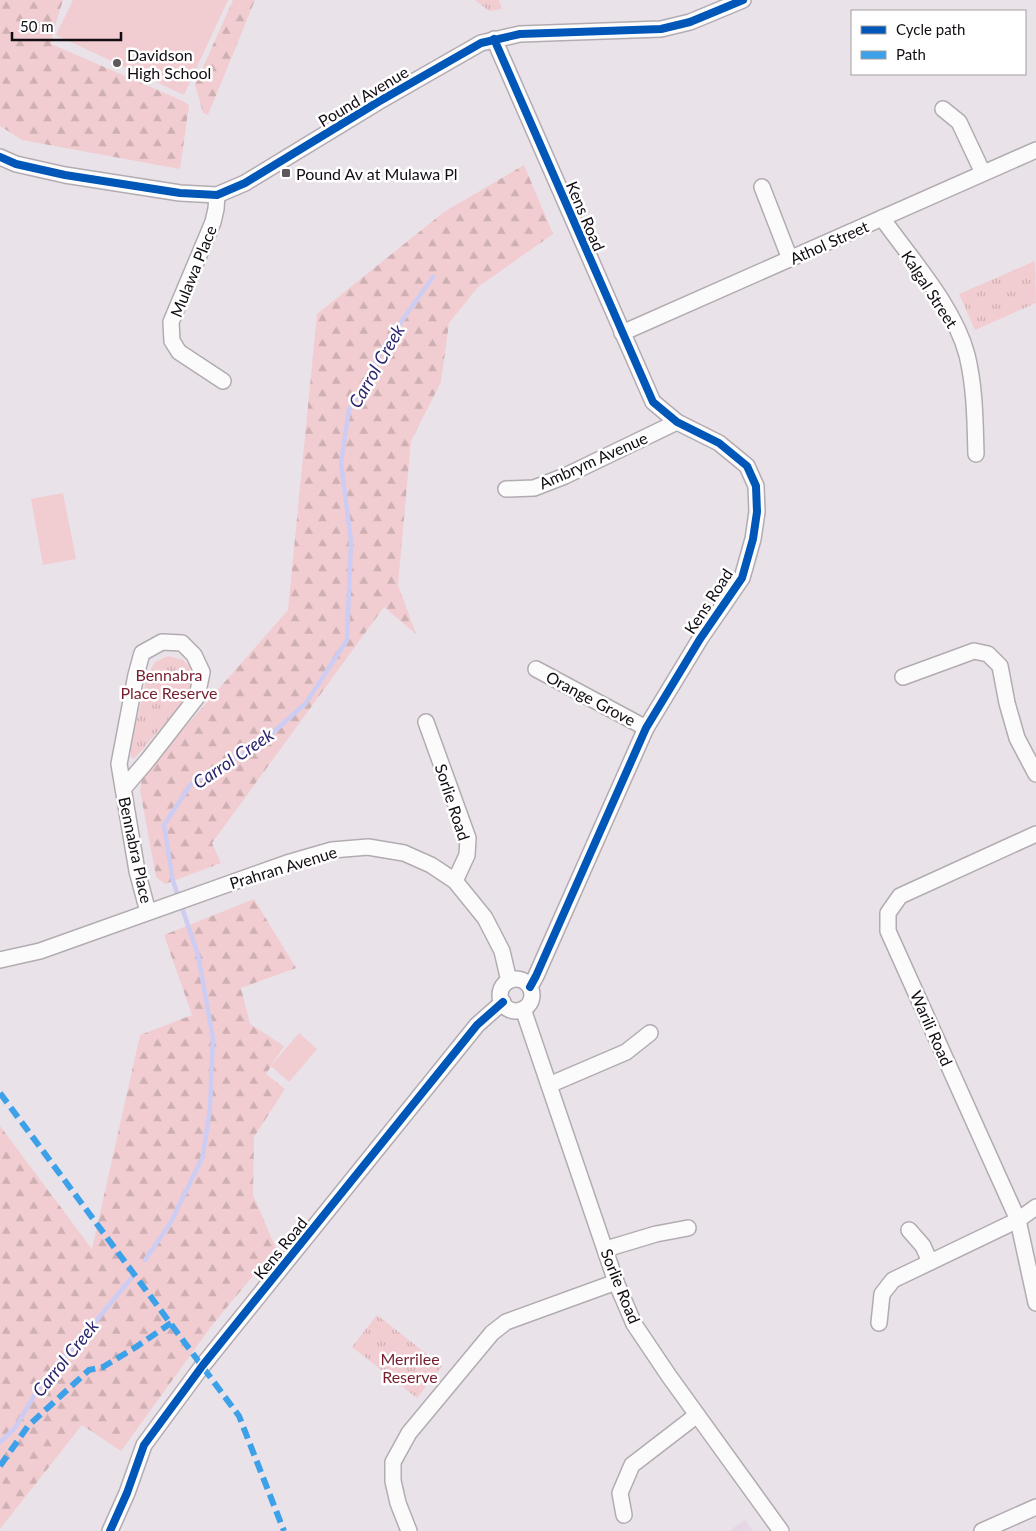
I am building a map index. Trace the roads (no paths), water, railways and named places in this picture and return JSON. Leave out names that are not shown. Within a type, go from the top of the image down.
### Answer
[{"type":"street","name":"Pound Avenue","points":[[0,157],[16,164],[46,171],[180,193],[217,195],[245,183],[475,45],[520,34],[661,29],[690,22],[743,0]]},
{"type":"street","name":"Kens Road","points":[[494,39],[653,402],[678,422],[719,443],[747,466],[756,486],[757,512],[753,539],[742,578],[700,639],[646,728],[530,987]]},
{"type":"street","points":[[943,109],[959,122],[983,172]]},
{"type":"street","name":"Athol Street","points":[[622,333],[1036,150]]},
{"type":"street","points":[[762,187],[790,259]]},
{"type":"street","name":"Mulawa Place","points":[[217,195],[213,222],[171,322],[172,341],[179,352],[223,382]]},
{"type":"street","name":"Kalgal Street","points":[[882,218],[936,292],[952,318],[966,353],[975,396],[976,454]]},
{"type":"street","name":"Ambrym Avenue","points":[[506,489],[534,488],[565,476],[678,422]]},
{"type":"street","name":"Bennabra Place","points":[[123,789],[197,697],[202,672],[194,655],[182,643],[162,642],[142,653],[119,764],[123,789],[137,871],[148,912]]},
{"type":"street","points":[[904,676],[974,651],[988,654],[1000,666],[1007,703],[1017,738],[1036,774]]},
{"type":"street","name":"Orange Grove","points":[[536,669],[646,728]]},
{"type":"street","name":"Sorlie Road","points":[[426,722],[468,838],[467,855],[455,881]]},
{"type":"street","name":"Warili Road","points":[[1036,834],[900,896],[888,914],[888,931],[1018,1220],[1036,1303]]},
{"type":"street","name":"Prahran Avenue","points":[[0,960],[40,951],[287,863],[332,850],[368,847],[404,853],[431,865],[455,881],[485,918],[502,951],[510,981]]},
{"type":"street","points":[[521,980],[530,987],[532,994],[531,1001],[518,1011],[509,1009],[502,1002],[501,991],[504,985],[510,981],[521,980]]},
{"type":"street","name":"Kens Road","points":[[110,1531],[127,1493],[144,1445],[171,1408],[203,1365],[476,1025],[502,1002]]},
{"type":"street","name":"Sorlie Road","points":[[523,1009],[616,1282],[634,1324],[781,1531]]},
{"type":"street","points":[[549,1085],[626,1052],[650,1033]]},
{"type":"street","points":[[879,1323],[882,1294],[893,1280],[1018,1220],[1036,1207]]},
{"type":"street","points":[[606,1249],[656,1234],[688,1228]]},
{"type":"street","points":[[909,1230],[923,1246],[930,1262]]},
{"type":"street","points":[[409,1531],[392,1482],[393,1462],[409,1433],[492,1333],[506,1322],[616,1282]]},
{"type":"street","points":[[624,1515],[620,1493],[632,1465],[697,1415]]},
{"type":"street","points":[[982,1531],[1005,1526],[1036,1507]]},
{"type":"waterway","name":"Carrol Creek","points":[[145,1260],[171,1222],[203,1156],[210,1108],[213,1038],[198,955],[173,881],[164,825],[191,784],[260,744],[306,703],[347,640],[351,541],[341,463],[349,410],[386,343],[433,277]]},
{"type":"waterway","name":"Carrol Creek","points":[[0,1442],[15,1428],[41,1384],[133,1276]]},
{"type":"place","name":"Davidson High School","points":[[117,63]]},
{"type":"place","name":"Pound Av at Mulawa Pl","points":[[286,173]]},
{"type":"park label","name":"Bennabra Place Reserve","points":[[169,683]]},
{"type":"park label","name":"Merrilee Reserve","points":[[410,1367]]}]
